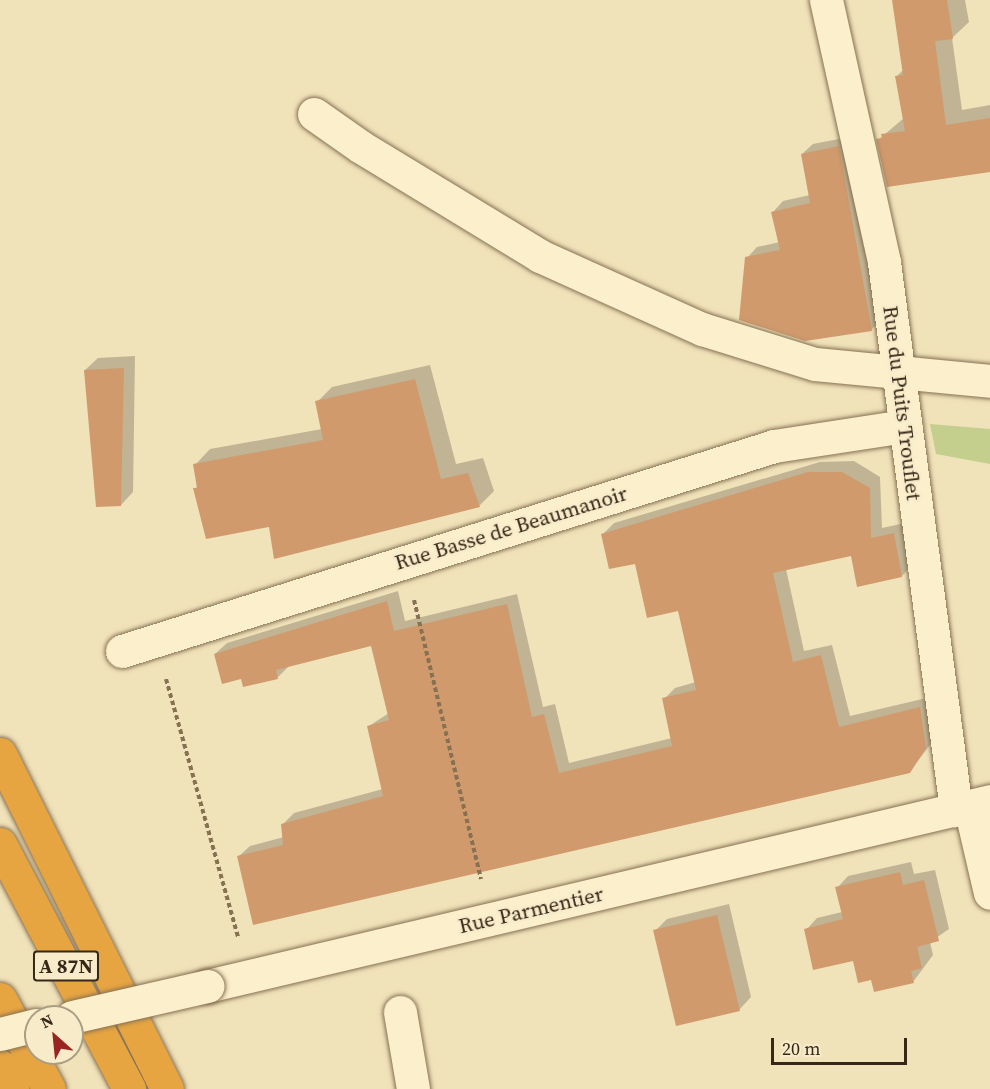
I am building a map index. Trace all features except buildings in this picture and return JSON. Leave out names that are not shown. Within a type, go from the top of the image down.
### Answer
[{"type":"highway","points":[[0,754],[167,1089]]},
{"type":"highway","name":"A 87N","points":[[0,844],[129,1089]]},
{"type":"highway","points":[[0,999],[49,1089]]},
{"type":"highway","points":[[0,1066],[13,1089]]},
{"type":"street","name":"Rue du Puits Trouflet","points":[[826,0],[884,262],[905,426],[972,806],[990,893]]},
{"type":"street","points":[[314,114],[361,147],[540,256],[702,329],[815,364],[990,381]]},
{"type":"street","name":"Rue Basse de Beaumanoir","points":[[122,651],[774,446],[905,426]]},
{"type":"street","name":"Rue Parmentier","points":[[84,1014],[972,806]]},
{"type":"street","points":[[400,1012],[413,1089]]},
{"type":"street","points":[[0,1034],[24,1028]]},
{"type":"path","points":[[414,596],[481,879]]},
{"type":"path","points":[[166,673],[241,946]]},
{"type":"green space","points":[[930,424],[990,429],[990,464],[936,454]]}]
